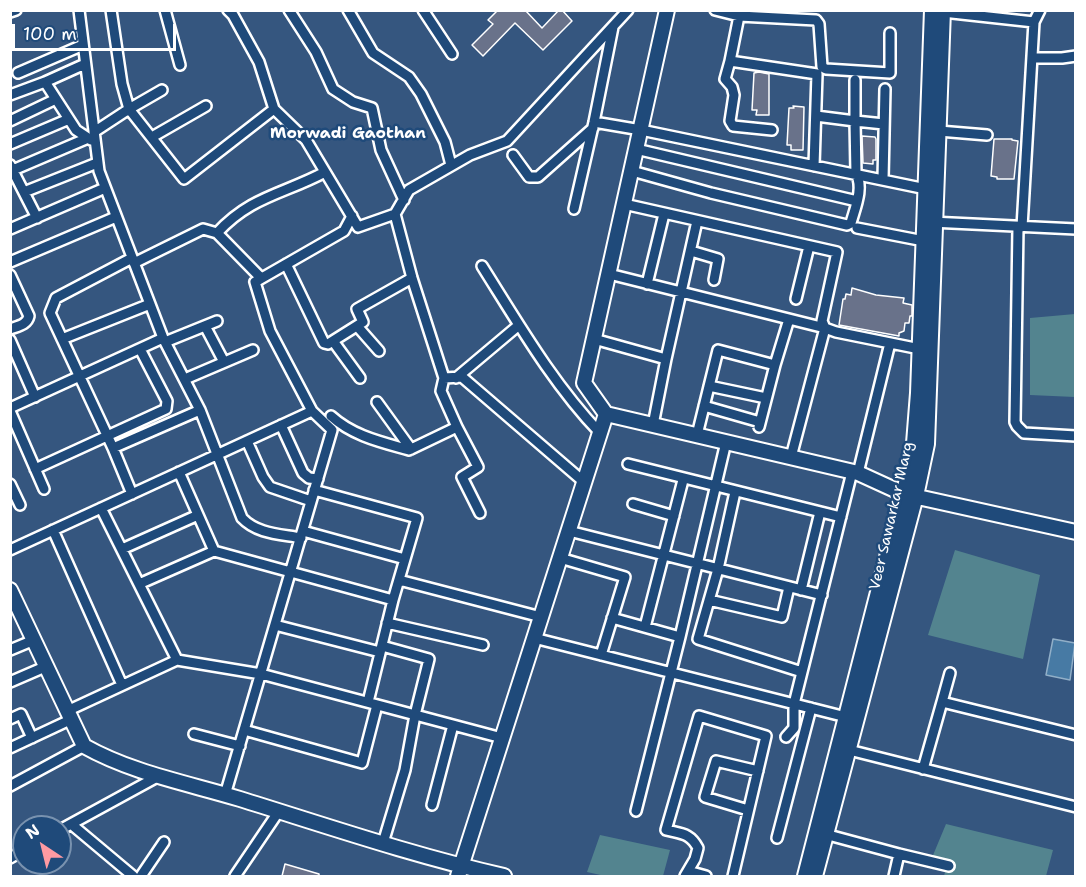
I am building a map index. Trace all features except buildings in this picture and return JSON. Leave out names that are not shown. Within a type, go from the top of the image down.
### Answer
[{"type":"street","points":[[10,12],[16,10]]},
{"type":"street","points":[[79,10],[92,138],[105,188],[164,340],[200,410],[242,518],[250,526],[265,532],[302,534],[405,559]]},
{"type":"street","points":[[111,10],[122,84],[129,109],[184,179],[274,109]]},
{"type":"street","points":[[165,10],[180,65]]},
{"type":"street","points":[[289,10],[316,52],[333,89],[353,102],[372,108],[381,150],[404,200]]},
{"type":"street","points":[[348,10],[373,53],[409,77],[421,94],[445,142],[451,165]]},
{"type":"street","points":[[423,10],[452,54]]},
{"type":"street","points":[[230,11],[259,62],[274,109],[306,140],[358,227],[395,214],[409,190],[470,155],[507,141],[628,10]]},
{"type":"street","points":[[667,10],[584,382],[606,414],[855,472],[910,495],[1076,532]]},
{"type":"street","points":[[715,10],[738,16],[788,14],[816,20],[819,24]]},
{"type":"street","points":[[821,10],[819,24],[822,66],[826,69],[890,73],[890,33]]},
{"type":"street","points":[[1040,10],[1034,22],[1020,227],[1015,422],[1024,433],[1076,436]]},
{"type":"street","points":[[939,11],[1003,14],[1034,22]]},
{"type":"street","name":"Veer Sawarkar Marg","points":[[815,876],[821,833],[846,717],[928,433],[930,222],[939,131],[939,11]]},
{"type":"street","name":"Veer Sawarkar Marg","points":[[805,876],[849,750],[910,495],[916,427],[924,241],[930,222],[926,189],[939,11]]},
{"type":"street","points":[[738,16],[725,79],[732,87],[734,95],[730,121],[732,124],[772,130]]},
{"type":"street","points":[[574,209],[613,27]]},
{"type":"street","points":[[18,73],[83,45]]},
{"type":"street","points":[[1032,58],[1076,56]]},
{"type":"street","points":[[730,61],[817,74],[814,166]]},
{"type":"street","points":[[10,95],[86,64]]},
{"type":"street","points":[[632,171],[838,225],[847,225],[851,223],[857,201],[859,180],[856,174],[855,80]]},
{"type":"street","points":[[45,82],[76,130],[92,138]]},
{"type":"street","points":[[883,179],[885,89]]},
{"type":"street","points":[[37,218],[12,168],[92,138],[129,109],[162,90]]},
{"type":"street","points":[[10,121],[56,99]]},
{"type":"street","points":[[152,137],[206,106]]},
{"type":"street","points":[[816,116],[884,124]]},
{"type":"street","points":[[10,144],[69,119]]},
{"type":"street","points":[[513,155],[529,177],[538,177],[593,125],[641,130],[926,189]]},
{"type":"street","points":[[939,131],[987,135]]},
{"type":"street","points":[[636,149],[857,201]]},
{"type":"street","points":[[24,192],[98,163]]},
{"type":"street","points":[[216,233],[247,206],[305,183],[325,172]]},
{"type":"street","points":[[10,229],[105,188]]},
{"type":"street","points":[[624,204],[837,252],[822,321],[825,328],[791,457]]},
{"type":"street","points":[[395,214],[412,278],[444,378],[441,391],[478,467],[462,477],[480,513]]},
{"type":"street","points":[[647,284],[664,214]]},
{"type":"street","points":[[225,795],[332,430],[312,411],[270,331],[255,282],[344,231],[352,216]]},
{"type":"street","points":[[10,262],[116,217]]},
{"type":"street","points":[[653,425],[697,222]]},
{"type":"street","points":[[930,222],[1076,229]]},
{"type":"street","points":[[857,228],[924,241]]},
{"type":"street","points":[[132,494],[50,313],[56,298],[203,229],[216,233],[261,278]]},
{"type":"street","points":[[796,299],[809,246]]},
{"type":"street","points":[[691,251],[718,258],[714,280]]},
{"type":"street","points":[[286,264],[324,343],[328,344],[363,322],[357,309],[412,278]]},
{"type":"street","points":[[482,266],[576,408],[600,433]]},
{"type":"street","points":[[609,274],[836,332],[920,350]]},
{"type":"street","points":[[10,275],[28,316],[28,321],[10,329]]},
{"type":"street","points":[[62,339],[150,304]]},
{"type":"street","points":[[704,406],[759,425],[789,319]]},
{"type":"street","points":[[44,489],[10,409],[141,349],[217,321]]},
{"type":"street","points":[[456,378],[519,325]]},
{"type":"street","points":[[205,326],[224,362]]},
{"type":"street","points":[[357,326],[379,351]]},
{"type":"street","points":[[10,339],[35,397]]},
{"type":"street","points":[[594,339],[666,359]]},
{"type":"street","points":[[333,341],[360,378]]},
{"type":"street","points":[[786,737],[794,728],[794,704],[841,517],[890,343]]},
{"type":"street","points":[[35,469],[166,409],[167,401],[141,349]]},
{"type":"street","points":[[185,379],[253,350]]},
{"type":"street","points":[[697,435],[718,350],[775,365]]},
{"type":"street","points":[[444,378],[462,377],[584,482]]},
{"type":"street","points":[[709,386],[766,398]]},
{"type":"street","points":[[377,402],[411,449]]},
{"type":"street","points":[[113,448],[200,410]]},
{"type":"street","points":[[10,550],[312,411]]},
{"type":"street","points":[[459,872],[606,414]]},
{"type":"street","points":[[331,416],[342,426],[354,432],[409,450],[457,427]]},
{"type":"street","points":[[281,425],[303,473],[309,478],[318,479]]},
{"type":"street","points":[[247,441],[270,487],[311,501]]},
{"type":"street","points":[[636,811],[726,442]]},
{"type":"street","points":[[628,464],[684,480],[841,517]]},
{"type":"street","points":[[179,472],[214,551]]},
{"type":"street","points":[[645,627],[684,480]]},
{"type":"street","points":[[10,484],[20,505]]},
{"type":"street","points":[[244,730],[362,763],[381,649],[417,518],[314,490]]},
{"type":"street","points":[[735,492],[698,639],[802,672]]},
{"type":"street","points":[[633,504],[674,516]]},
{"type":"street","points":[[101,508],[177,660]]},
{"type":"street","points":[[801,590],[820,512]]},
{"type":"street","points":[[122,549],[198,515]]},
{"type":"street","points":[[53,530],[122,686]]},
{"type":"street","points":[[568,531],[822,595]]},
{"type":"street","points":[[139,584],[214,551],[393,600]]},
{"type":"street","points":[[560,558],[625,577],[601,655]]},
{"type":"street","points":[[399,580],[541,617]]},
{"type":"street","points":[[709,600],[782,617],[789,587]]},
{"type":"street","points":[[10,590],[84,746],[104,758],[157,777],[383,843],[459,872],[504,876]]},
{"type":"street","points":[[612,618],[680,637]]},
{"type":"street","points":[[387,623],[483,645]]},
{"type":"street","points":[[275,625],[429,658],[405,770],[383,843]]},
{"type":"street","points":[[534,638],[846,717]]},
{"type":"street","points":[[10,650],[34,640]]},
{"type":"street","points":[[10,748],[32,738],[122,686],[177,660],[261,674],[502,738]]},
{"type":"street","points":[[10,682],[47,666]]},
{"type":"street","points":[[923,769],[950,673]]},
{"type":"street","points":[[942,702],[1076,735]]},
{"type":"street","points":[[777,838],[811,708]]},
{"type":"street","points":[[10,719],[21,714],[32,738]]},
{"type":"street","points":[[706,876],[686,874],[698,848],[693,839],[666,830],[699,716],[766,736],[733,876]]},
{"type":"street","points":[[432,805],[453,725]]},
{"type":"street","points":[[194,734],[240,746]]},
{"type":"street","points":[[10,786],[84,746]]},
{"type":"street","points":[[849,750],[1076,807]]},
{"type":"street","points":[[748,810],[705,797],[716,762],[758,771]]},
{"type":"street","points":[[72,823],[157,777]]},
{"type":"street","points":[[235,876],[279,811]]},
{"type":"street","points":[[72,825],[133,876]]},
{"type":"street","points":[[821,833],[949,866]]},
{"type":"street","points":[[141,876],[164,842]]},
{"type":"street","points":[[894,876],[899,854]]},
{"type":"green space","points":[[1075,314],[1075,397],[1030,395],[1030,318]]},
{"type":"green space","points":[[955,550],[1040,575],[1023,659],[928,635]]},
{"type":"green space","points":[[946,824],[1053,850],[1046,876],[944,876],[946,868],[931,860]]},
{"type":"green space","points":[[600,835],[670,850],[663,876],[605,876],[587,872]]},
{"type":"water","points":[[1053,639],[1075,643],[1070,680],[1046,675]]},
{"type":"district","name":"Morwadi Gaothan","points":[[348,134]]}]
